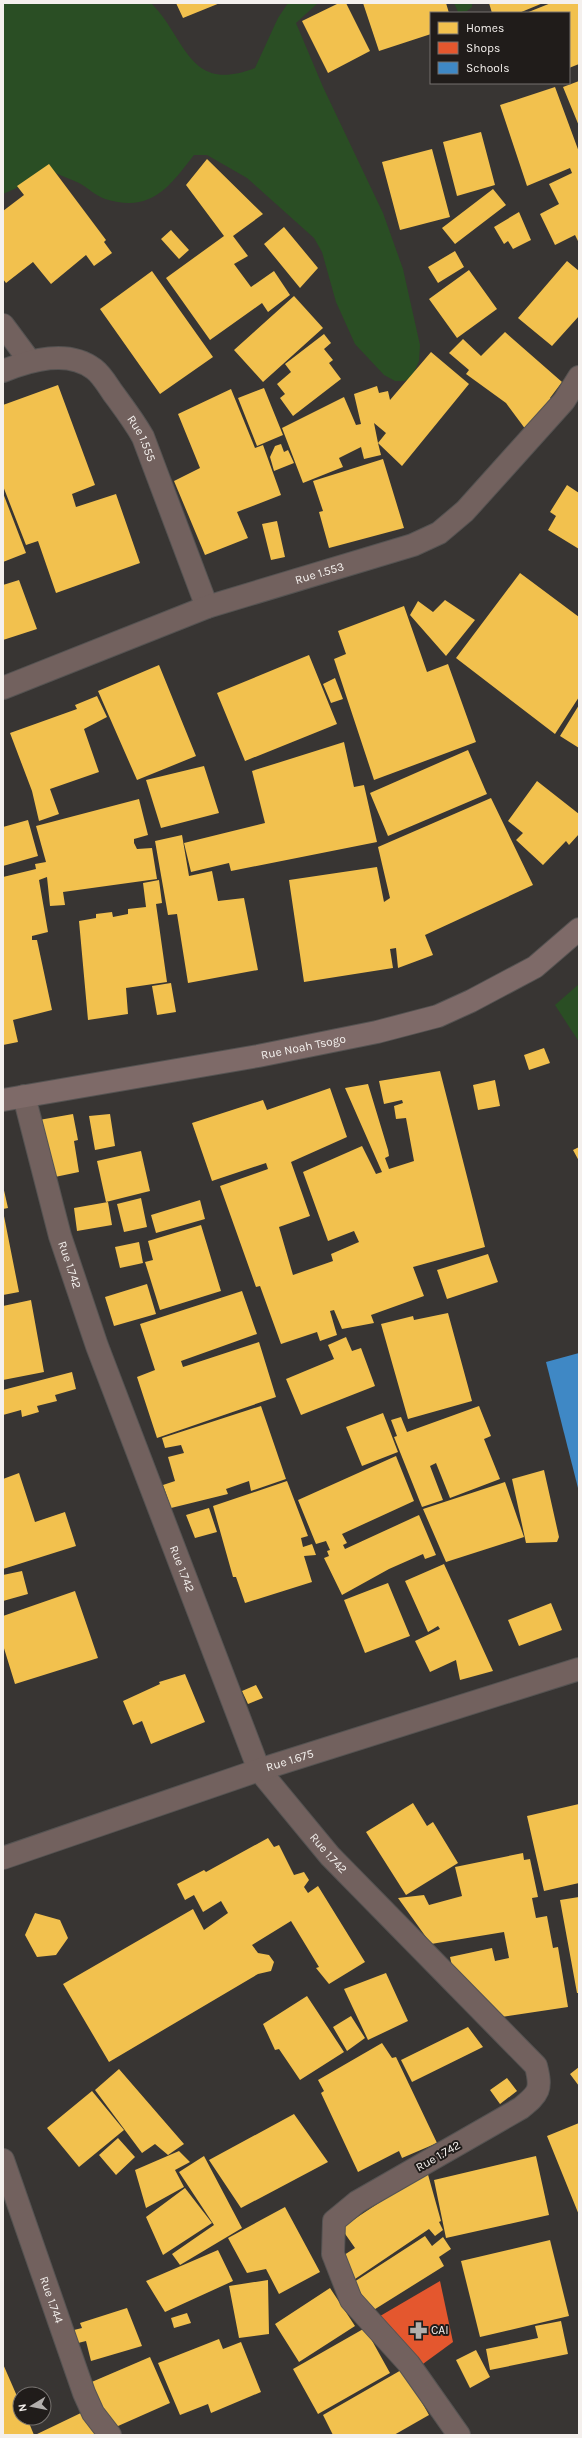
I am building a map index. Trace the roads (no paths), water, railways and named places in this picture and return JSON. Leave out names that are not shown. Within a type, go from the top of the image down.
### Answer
[{"type":"main road","name":"Rue Noah Tsogo","points":[[3,1100],[258,1056],[377,1032],[438,1016],[471,1001],[535,967],[579,929]]},
{"type":"street","points":[[3,325],[30,360]]},
{"type":"street","name":"Rue 1.555","points":[[3,371],[30,360],[58,358],[80,361],[95,370],[133,419],[143,437],[207,607]]},
{"type":"street","name":"Rue 1.553","points":[[3,688],[207,607],[413,545],[439,533],[470,505],[564,400],[579,377]]},
{"type":"street","name":"Rue 1.742","points":[[24,1096],[60,1236],[96,1346],[259,1770],[330,1856],[536,2066],[540,2082],[537,2094],[522,2108],[357,2202],[334,2221],[333,2254],[351,2300],[409,2364],[459,2435]]},
{"type":"street","name":"Rue 1.675","points":[[3,1858],[259,1770],[579,1669]]},
{"type":"street","name":"Rue 1.744","points":[[3,2160],[84,2393],[93,2413],[110,2435]]},
{"type":"place","name":"CAI","points":[[418,2330]]}]
